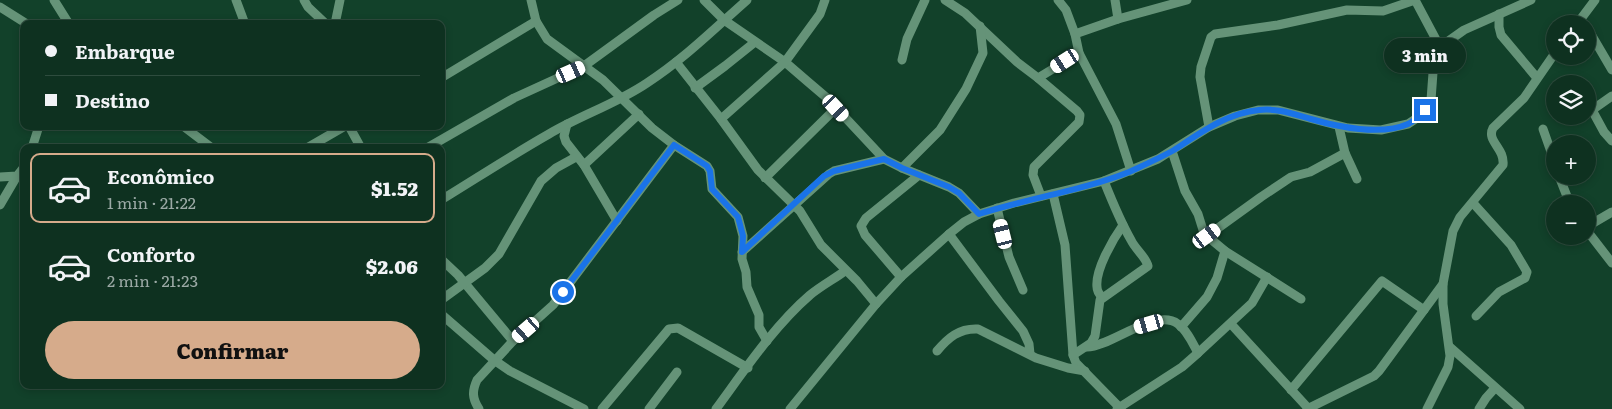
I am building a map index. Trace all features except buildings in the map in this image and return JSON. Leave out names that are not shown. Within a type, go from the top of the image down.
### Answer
[{"type":"street","points":[[54,0],[66,20]]},
{"type":"street","points":[[236,0],[244,20]]},
{"type":"street","points":[[304,0],[308,7],[322,20]]},
{"type":"street","points":[[336,20],[340,0]]},
{"type":"street","points":[[531,0],[536,21],[547,39],[584,66],[674,145],[707,166],[710,171],[712,189],[738,217],[743,236],[742,252],[747,287],[759,314],[760,327],[767,341]]},
{"type":"street","points":[[434,144],[514,98],[584,66],[654,15],[678,0]]},
{"type":"street","points":[[704,0],[724,20],[785,62],[836,108],[884,159],[949,187],[959,193],[979,214]]},
{"type":"street","points":[[445,198],[567,124],[623,99],[693,50],[747,0]]},
{"type":"street","points":[[721,119],[785,62],[820,14],[825,0]]},
{"type":"street","points":[[902,60],[907,39],[925,0]]},
{"type":"street","points":[[944,0],[956,6],[980,26],[1017,62],[1080,115],[1078,122],[1034,167],[1033,175],[1041,196]]},
{"type":"street","points":[[1058,0],[1066,10],[1075,34],[1079,53],[1116,124],[1131,171]]},
{"type":"street","points":[[1115,0],[1118,19]]},
{"type":"street","points":[[1075,34],[1118,19],[1187,0]]},
{"type":"street","points":[[1209,127],[1200,77],[1201,67],[1211,37],[1215,34],[1347,10],[1383,11],[1415,0],[1440,47]]},
{"type":"street","points":[[1585,15],[1595,0]]},
{"type":"street","points":[[795,407],[876,304],[902,277],[964,222],[979,214],[997,208],[1104,181],[1131,171],[1172,151],[1209,127],[1235,116],[1258,110],[1278,110],[1339,127],[1381,130],[1408,124],[1417,118],[1431,100],[1432,70],[1434,59],[1440,47],[1464,30],[1527,1]]},
{"type":"street","points":[[0,7],[21,20]]},
{"type":"street","points":[[1500,14],[1499,27],[1501,35],[1537,78]]},
{"type":"street","points":[[445,76],[536,21]]},
{"type":"street","points":[[902,168],[940,130],[966,89],[983,53],[980,26]]},
{"type":"street","points":[[695,88],[755,42]]},
{"type":"street","points":[[1596,43],[1612,70]]},
{"type":"street","points":[[1038,78],[1079,53]]},
{"type":"street","points":[[676,62],[765,178],[794,204],[805,218],[821,246],[857,281],[876,304]]},
{"type":"street","points":[[1231,324],[1308,409],[1374,376],[1443,284],[1453,231],[1460,217],[1503,166],[1502,154],[1491,137],[1493,128],[1520,102],[1546,65]]},
{"type":"street","points":[[1612,96],[1592,110],[1604,132],[1612,141]]},
{"type":"street","points":[[765,178],[836,108]]},
{"type":"street","points":[[584,165],[638,114]]},
{"type":"street","points":[[567,124],[564,139],[584,165],[616,221]]},
{"type":"street","points":[[1339,127],[1345,153],[1357,179]]},
{"type":"street","points":[[1544,129],[1546,135]]},
{"type":"street","points":[[33,144],[38,130]]},
{"type":"street","points":[[191,130],[207,144]]},
{"type":"street","points":[[314,144],[336,130]]},
{"type":"street","points":[[351,130],[359,144]]},
{"type":"street","points":[[478,409],[473,398],[477,380],[513,341],[553,305],[674,145]]},
{"type":"street","points":[[1172,151],[1184,191],[1198,214],[1207,236],[1225,251],[1302,299]]},
{"type":"street","points":[[1207,236],[1291,178],[1310,172],[1345,153]]},
{"type":"street","points":[[445,297],[485,268],[499,254],[541,181],[556,168],[576,157]]},
{"type":"street","points":[[742,252],[824,176],[834,171],[884,159]]},
{"type":"street","points":[[0,205],[20,172]]},
{"type":"street","points":[[902,277],[864,235],[861,226],[866,218],[918,175]]},
{"type":"street","points":[[0,177],[17,176]]},
{"type":"street","points":[[1073,355],[1087,346],[1095,336],[1098,304],[1102,297],[1148,266],[1122,226],[1104,181]]},
{"type":"street","points":[[1053,194],[1065,245],[1073,355],[1076,363],[1119,408],[1159,383],[1198,353],[1231,324],[1252,303],[1267,277]]},
{"type":"street","points":[[1473,203],[1511,246],[1527,272],[1525,278],[1500,292],[1476,316]]},
{"type":"street","points":[[997,208],[1010,256],[1023,290]]},
{"type":"street","points":[[1596,221],[1612,212]]},
{"type":"street","points":[[1102,297],[1096,288],[1101,265],[1122,226]]},
{"type":"street","points":[[949,234],[998,301],[1023,331],[1029,344],[1030,354]]},
{"type":"street","points":[[1596,242],[1612,263]]},
{"type":"street","points":[[1181,327],[1207,296],[1217,278],[1225,251]]},
{"type":"street","points":[[445,263],[513,341]]},
{"type":"street","points":[[716,409],[767,341],[796,308],[811,294],[845,271]]},
{"type":"street","points":[[1290,390],[1382,281],[1424,310]]},
{"type":"street","points":[[1427,409],[1448,367],[1450,347],[1443,304],[1443,284]]},
{"type":"street","points":[[445,317],[494,360],[510,371],[584,409]]},
{"type":"street","points":[[1087,346],[1097,346],[1132,329],[1156,322],[1173,322],[1181,327],[1198,353]]},
{"type":"street","points":[[602,409],[669,329],[678,328],[748,368]]},
{"type":"street","points":[[937,351],[959,331],[978,330],[1050,363],[1085,371]]},
{"type":"street","points":[[1450,347],[1520,409]]},
{"type":"street","points":[[649,409],[677,372]]},
{"type":"street","points":[[1479,409],[1495,388]]},
{"type":"route","points":[[563,292],[674,145],[707,166],[710,171],[712,189],[738,217],[743,236],[742,252],[824,176],[834,171],[884,159],[949,187],[959,193],[979,214],[1014,203],[1104,181],[1131,171],[1158,159],[1209,127],[1235,116],[1258,110],[1278,110],[1339,127],[1363,130],[1381,130],[1408,124],[1425,110]]}]
